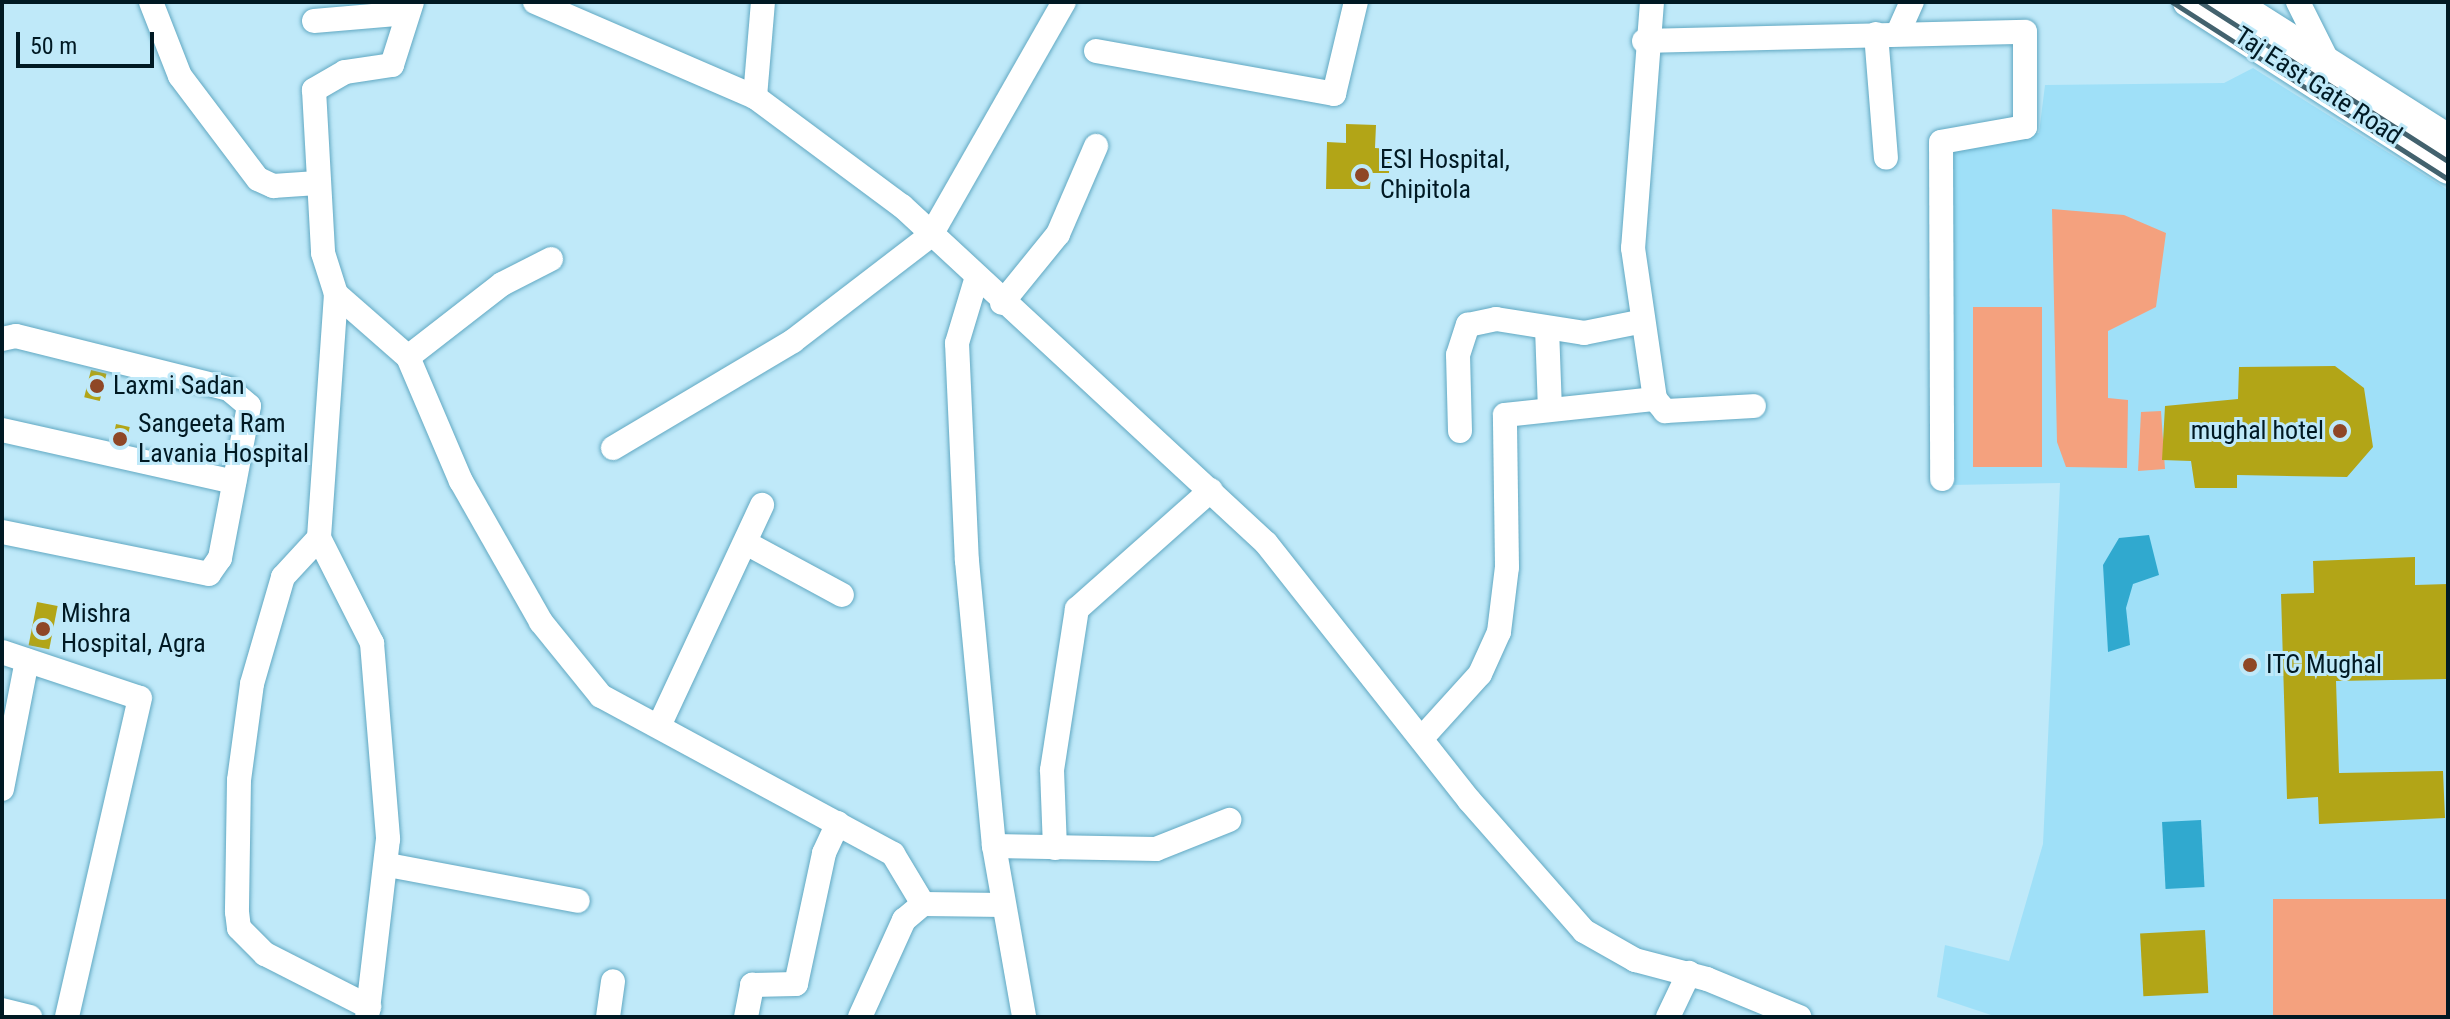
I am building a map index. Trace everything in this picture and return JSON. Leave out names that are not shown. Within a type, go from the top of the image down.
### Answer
[{"type":"main road","name":"Taj East Gate Road","points":[[2188,2],[2448,169]]},
{"type":"main road","points":[[2232,2],[2448,139]]},
{"type":"street","points":[[151,2],[180,76],[258,179],[273,186],[317,183]]},
{"type":"street","points":[[535,2],[755,97],[931,235],[976,280],[1266,543],[1422,738],[1584,931],[1635,960],[1689,973],[1799,1017]]},
{"type":"street","points":[[755,97],[763,2]]},
{"type":"street","points":[[613,448],[793,341],[931,235],[1064,2]]},
{"type":"street","points":[[1096,51],[1334,94],[1356,2]]},
{"type":"street","points":[[1652,2],[1644,41],[1633,248],[1639,322],[1655,399],[1665,411],[1754,406]]},
{"type":"street","points":[[1886,158],[1887,33],[1912,2]]},
{"type":"street","points":[[2300,4],[2328,62]]},
{"type":"street","points":[[314,21],[410,7],[392,65],[345,72],[314,90],[323,253],[336,294],[319,538],[372,643],[388,865],[368,1012],[265,954],[239,928],[237,912],[239,780],[255,669],[283,577],[319,538]]},
{"type":"street","points":[[1644,41],[2016,30],[2026,36],[2025,127],[1942,139],[1942,479]]},
{"type":"street","points":[[1002,303],[1058,234],[1096,146]]},
{"type":"street","points":[[408,357],[502,284],[551,259]]},
{"type":"street","points":[[976,280],[957,343],[994,846],[1024,1017]]},
{"type":"street","points":[[336,294],[408,357],[461,481],[571,666],[601,696],[838,823],[904,864],[923,904]]},
{"type":"street","points":[[1460,431],[1458,355],[1468,325],[1496,319],[1547,328],[1605,332],[1639,322]]},
{"type":"street","points":[[1547,328],[1550,408]]},
{"type":"street","points":[[2,339],[16,336],[241,393],[249,406],[220,558],[209,574],[2,532]]},
{"type":"street","points":[[1422,738],[1480,674],[1499,632],[1507,567],[1505,415],[1655,399]]},
{"type":"street","points":[[2,430],[234,482]]},
{"type":"street","points":[[1055,848],[1052,770],[1077,609],[1211,490]]},
{"type":"street","points":[[659,726],[762,505]]},
{"type":"street","points":[[746,543],[842,595]]},
{"type":"street","points":[[2,652],[140,702],[67,1017]]},
{"type":"street","points":[[2,789],[27,660]]},
{"type":"street","points":[[994,846],[1156,849],[1229,820]]},
{"type":"street","points":[[746,1017],[752,985],[796,984],[824,853],[838,823]]},
{"type":"street","points":[[388,865],[578,901]]},
{"type":"street","points":[[860,1017],[904,920],[923,904],[1004,905]]},
{"type":"street","points":[[1668,1017],[1689,973]]},
{"type":"street","points":[[608,1017],[613,981]]},
{"type":"street","points":[[2,1010],[30,1017]]},
{"type":"shaded area","name":"ITC Mughal","points":[[2253,68],[2448,190],[2448,1017],[1997,1017],[1937,997],[1945,945],[2009,961],[2043,844],[2060,483],[1950,485],[1950,143],[2039,133],[2045,85],[2224,83]]},
{"type":"shaded area","points":[[2052,209],[2124,215],[2166,233],[2156,307],[2108,331],[2108,398],[2128,400],[2127,468],[2066,467],[2057,442]]},
{"type":"shaded area","points":[[1973,307],[2042,307],[2042,467],[1973,467]]},
{"type":"shaded area","points":[[2161,411],[2165,469],[2138,471],[2141,412]]},
{"type":"shaded area","points":[[2149,535],[2159,575],[2133,584],[2126,608],[2130,645],[2108,652],[2103,565],[2119,538]]},
{"type":"shaded area","points":[[2201,820],[2205,887],[2166,889],[2162,822]]},
{"type":"shaded area","points":[[2273,899],[2448,899],[2448,1017],[2273,1017]]},
{"type":"building","points":[[1346,124],[1376,125],[1375,148],[1390,149],[1389,173],[1371,173],[1370,189],[1326,189],[1327,142],[1346,143]]},
{"type":"building","points":[[2335,366],[2364,388],[2373,447],[2347,477],[2237,475],[2237,488],[2195,488],[2191,461],[2162,460],[2165,406],[2238,399],[2239,367]]},
{"type":"building","name":"Laxmi Sadan","points":[[91,370],[107,374],[100,401],[84,397]]},
{"type":"building","points":[[116,424],[130,427],[127,442],[113,439]]},
{"type":"building","points":[[2415,557],[2415,585],[2448,584],[2448,679],[2336,681],[2339,773],[2443,771],[2445,818],[2319,824],[2318,797],[2287,799],[2281,594],[2314,593],[2313,561]]},
{"type":"building","points":[[37,602],[58,606],[49,649],[29,645]]},
{"type":"building","points":[[2205,930],[2208,993],[2143,996],[2140,933]]},
{"type":"railway","points":[[2172,2],[2448,179]]},
{"type":"railway","points":[[2200,2],[2448,161]]},
{"type":"place","name":"ESI Hospital, Chipitola","points":[[1362,175]]},
{"type":"place","name":"Laxmi Sadan","points":[[97,386]]},
{"type":"place","name":"mughal hotel","points":[[2340,431]]},
{"type":"place","name":"Sangeeta Ram Lavania Hospital","points":[[120,439]]},
{"type":"place","name":"Mishra Hospital, Agra","points":[[43,629]]},
{"type":"place","name":"ITC Mughal","points":[[2250,665]]}]
